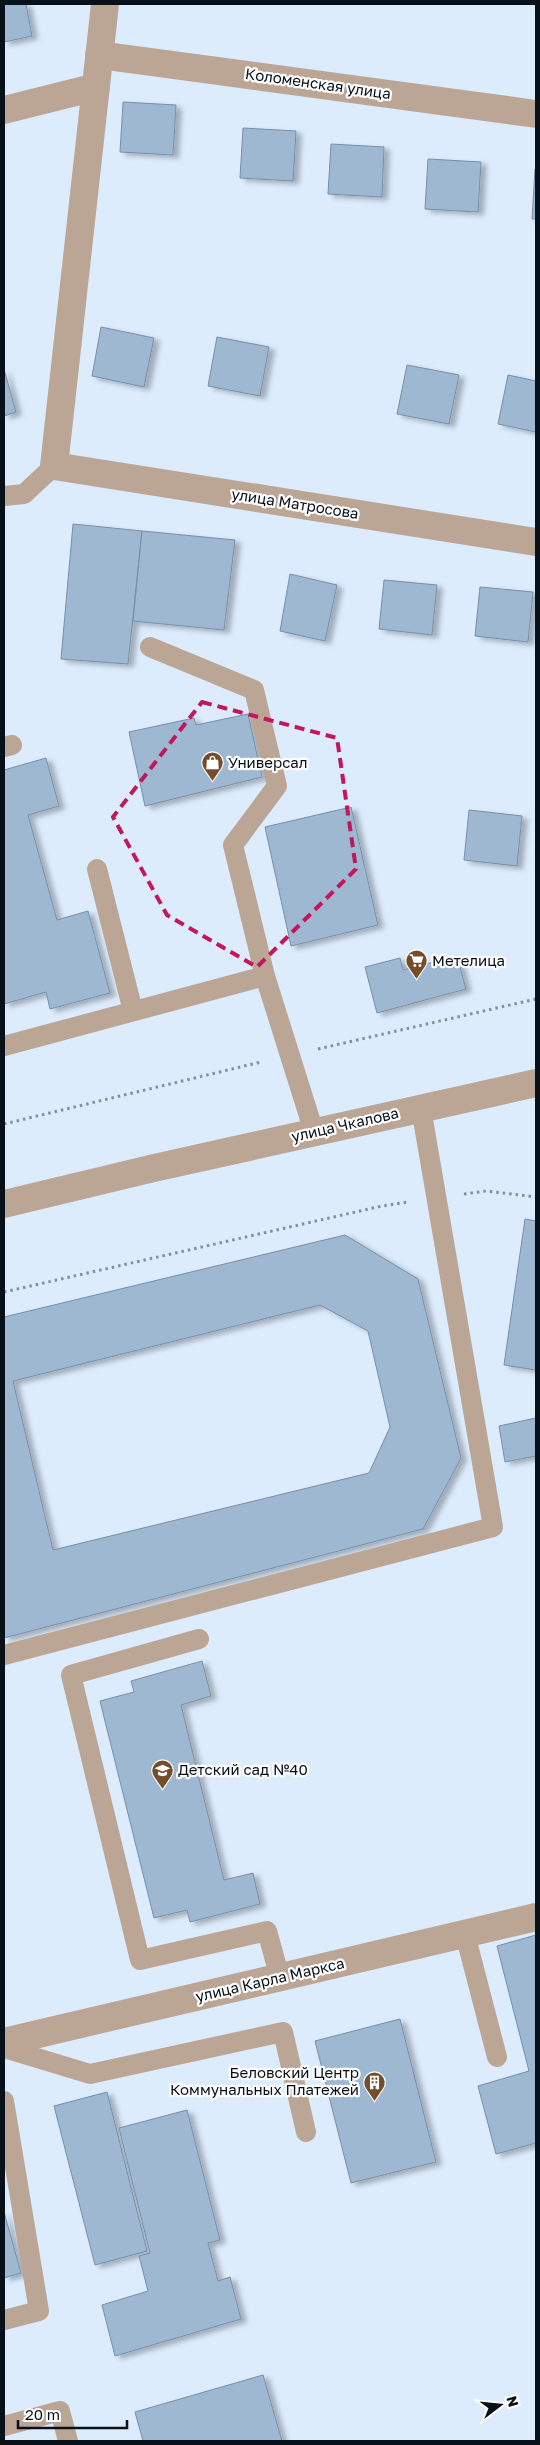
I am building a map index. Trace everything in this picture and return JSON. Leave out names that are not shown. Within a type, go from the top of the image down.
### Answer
[{"type":"street","points":[[54,466],[105,4]]},
{"type":"street","name":"Коломенская улица","points":[[99,55],[536,114]]},
{"type":"street","points":[[4,110],[96,87]]},
{"type":"street","name":"улица Матросова","points":[[54,466],[536,542]]},
{"type":"street","name":"улица Чкалова","points":[[4,1204],[154,1168],[536,1083]]},
{"type":"street","name":"улица Карла Маркса","points":[[4,2042],[536,1917]]},
{"type":"lane","points":[[4,496],[24,494],[54,466]]},
{"type":"lane","points":[[150,647],[254,690],[277,786],[233,845],[266,976],[314,1132]]},
{"type":"lane","points":[[97,869],[133,1011]]},
{"type":"lane","points":[[4,1046],[266,976]]},
{"type":"lane","points":[[4,1655],[493,1527],[421,1108]]},
{"type":"lane","points":[[199,1640],[71,1675],[140,1960],[267,1931],[280,1978]]},
{"type":"lane","points":[[465,1934],[497,2057]]},
{"type":"lane","points":[[4,2048],[90,2074],[283,2032],[306,2132]]},
{"type":"lane","points":[[4,2101],[10,2183],[39,2311],[4,2320]]},
{"type":"lane","points":[[4,2426],[60,2411],[68,2441]]},
{"type":"path","points":[[4,1292],[382,1206],[486,1191],[536,1197]]},
{"type":"highlighted area","points":[[202,702],[337,738],[356,869],[257,967],[167,915],[113,817]]},
{"type":"building","points":[[4,4],[26,4],[32,36],[4,42]]},
{"type":"building","points":[[123,102],[176,105],[173,155],[120,152]]},
{"type":"building","points":[[243,128],[296,131],[293,181],[240,178]]},
{"type":"building","points":[[331,144],[384,147],[382,197],[328,194]]},
{"type":"building","points":[[428,159],[481,162],[478,212],[425,209]]},
{"type":"building","points":[[535,169],[536,219],[532,219]]},
{"type":"building","points":[[101,327],[154,338],[144,387],[92,376]]},
{"type":"building","points":[[217,337],[269,347],[260,396],[208,386]]},
{"type":"building","points":[[407,365],[459,375],[449,424],[397,414]]},
{"type":"building","points":[[4,369],[16,412],[4,416]]},
{"type":"building","points":[[508,375],[536,381],[536,432],[498,424]]},
{"type":"building","points":[[73,524],[142,531],[128,664],[61,659]]},
{"type":"building","points":[[142,531],[235,540],[224,630],[133,621]]},
{"type":"building","points":[[290,574],[337,585],[325,641],[280,631]]},
{"type":"building","points":[[384,580],[437,585],[432,635],[379,629]]},
{"type":"building","points":[[480,587],[533,592],[528,642],[475,636]]},
{"type":"building","points":[[248,714],[262,777],[145,806],[129,732],[194,718],[196,725]]},
{"type":"building","points":[[46,758],[59,806],[28,815],[57,920],[88,911],[110,993],[50,1009],[46,992],[4,1004],[4,770]]},
{"type":"building","points":[[351,807],[378,925],[291,946],[265,827]]},
{"type":"building","points":[[469,810],[522,816],[517,866],[464,860]]},
{"type":"building","name":"Метелица","points":[[457,956],[466,989],[377,1013],[365,967],[400,958],[403,970]]},
{"type":"building","points":[[525,1219],[536,1221],[536,1370],[504,1365]]},
{"type":"building","points":[[345,1235],[418,1279],[461,1458],[423,1529],[4,1638],[4,1317]],"holes":[[[320,1305],[368,1331],[390,1427],[369,1473],[53,1550],[13,1381]]]},
{"type":"building","points":[[536,1418],[536,1456],[505,1462],[499,1426]]},
{"type":"building","name":"Детский сад №40","points":[[202,1661],[211,1696],[181,1705],[224,1880],[253,1873],[260,1904],[190,1922],[187,1910],[154,1918],[100,1701],[134,1692],[131,1681]]},
{"type":"building","points":[[536,1935],[536,2143],[496,2154],[478,2086],[529,2071],[497,1946]]},
{"type":"building","name":"Беловский Центр Коммунальных Платежей","points":[[400,2019],[436,2162],[351,2183],[315,2041]]},
{"type":"building","points":[[107,2092],[147,2251],[95,2265],[54,2106]]},
{"type":"building","points":[[187,2110],[220,2240],[208,2243],[218,2281],[230,2277],[241,2319],[115,2356],[102,2305],[148,2291],[139,2256],[150,2253],[119,2128]]},
{"type":"building","points":[[4,2212],[21,2273],[4,2278]]},
{"type":"building","points":[[263,2375],[282,2441],[143,2441],[135,2412]]},
{"type":"place","name":"Универсал","points":[[212,782]]},
{"type":"place","name":"Метелица","points":[[416,980]]},
{"type":"place","name":"Детский сад №40","points":[[162,1789]]},
{"type":"place","name":"Беловский Центр Коммунальных Платежей","points":[[375,2101]]}]
